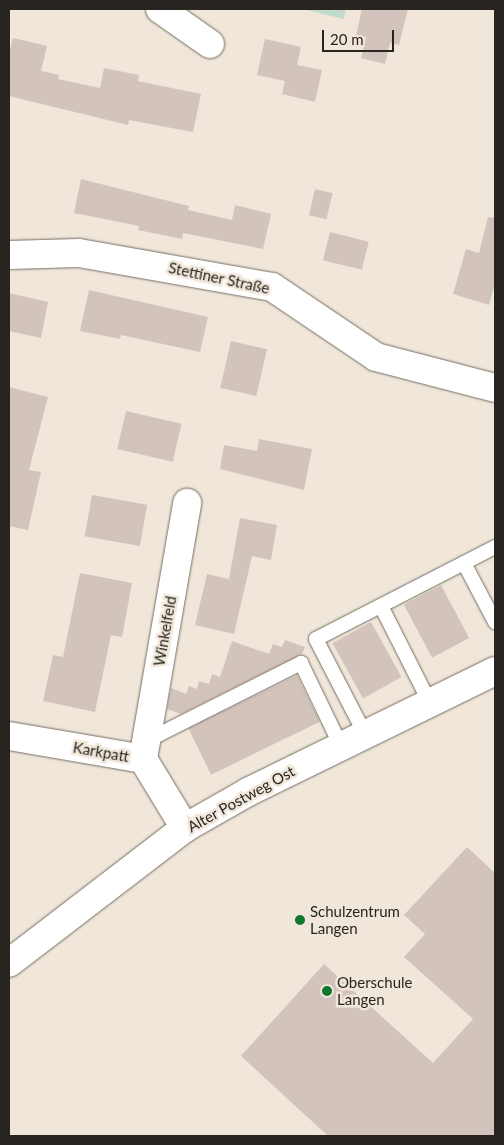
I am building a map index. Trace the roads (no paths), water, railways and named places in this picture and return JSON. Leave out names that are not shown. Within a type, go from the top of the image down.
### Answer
[{"type":"street","points":[[160,9],[210,44]]},
{"type":"street","name":"Stettiner Straße","points":[[9,255],[79,253],[272,287],[376,357],[495,388]]},
{"type":"street","name":"Winkelfeld","points":[[145,750],[187,503]]},
{"type":"street","name":"Alter Postweg Ost","points":[[9,963],[185,828],[248,792],[495,672]]},
{"type":"street","name":"Karkpatt","points":[[9,736],[145,750],[185,828]]},
{"type":"lane","points":[[365,734],[316,639],[495,547]]},
{"type":"lane","points":[[464,563],[495,622]]},
{"type":"lane","points":[[380,606],[430,703]]},
{"type":"lane","points":[[145,750],[301,663],[341,746]]},
{"type":"place","name":"Schulzentrum Langen","points":[[300,920]]},
{"type":"place","name":"Oberschule Langen","points":[[327,991]]}]
